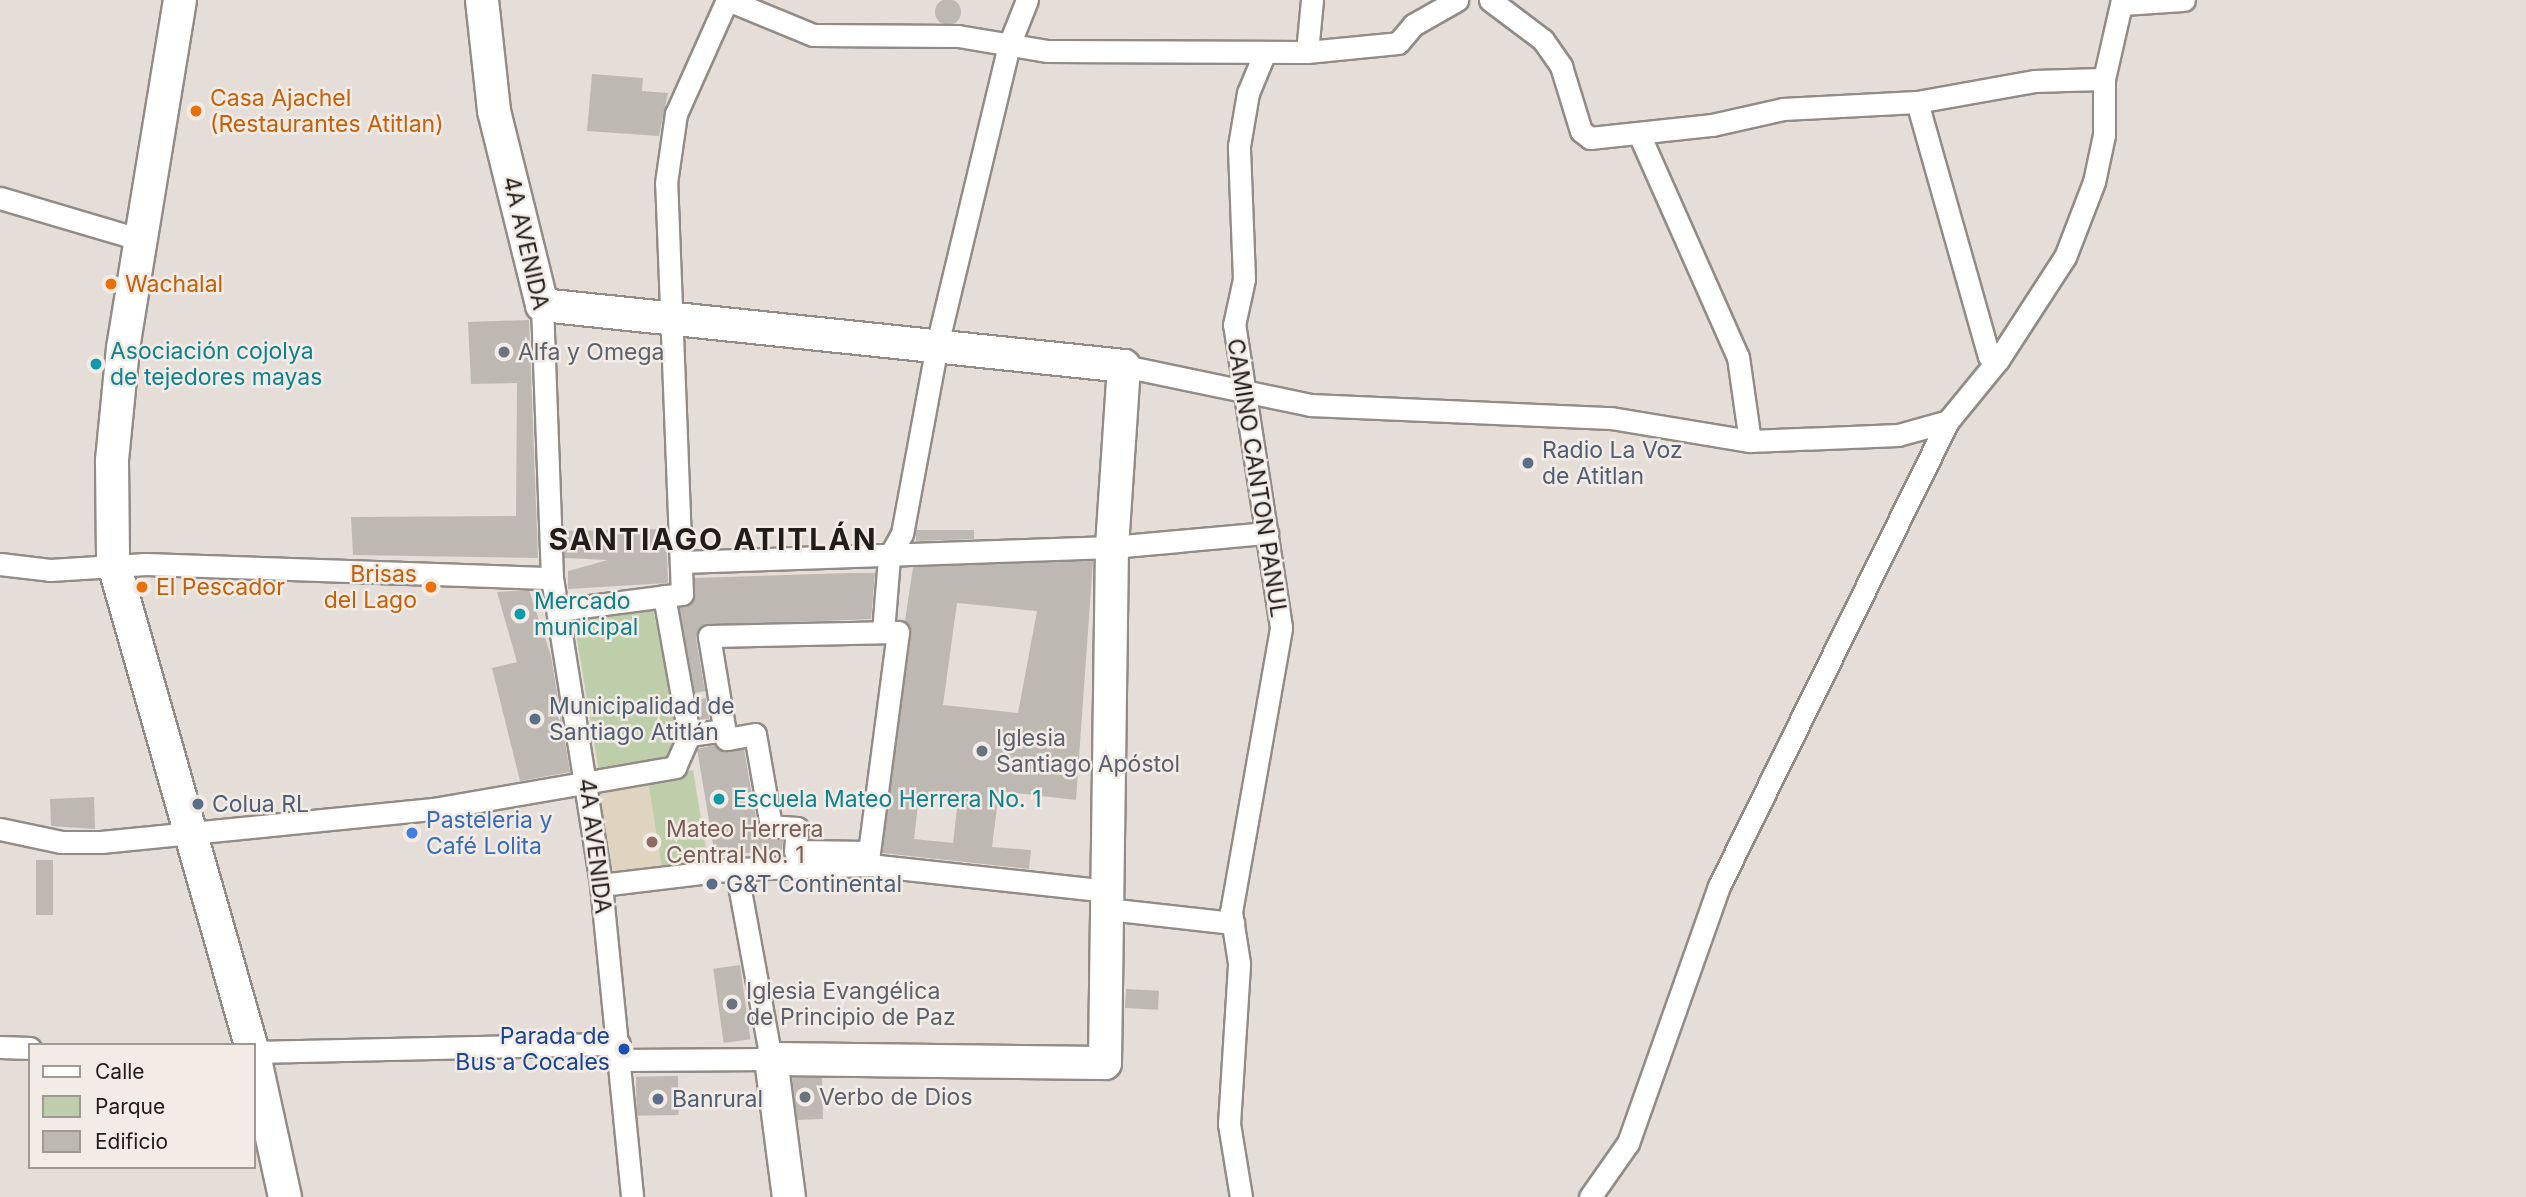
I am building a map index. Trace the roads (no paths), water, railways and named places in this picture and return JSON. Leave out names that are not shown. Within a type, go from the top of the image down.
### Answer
[{"type":"main road","points":[[180,0],[111,461],[114,567],[189,838],[250,1043]]},
{"type":"main road","name":"4A AVENIDA","points":[[482,0],[494,111],[542,305]]},
{"type":"main road","points":[[542,305],[1124,366],[1112,547],[1105,1063],[771,1059],[789,1197]]},
{"type":"main road","points":[[256,1063],[285,1197]]},
{"type":"street","points":[[558,610],[682,594],[670,135],[727,0],[813,35],[958,36],[1009,45],[1307,52],[1398,43],[1413,25],[1457,0]]},
{"type":"street","points":[[883,632],[889,557],[902,534],[937,345],[1009,45],[1027,0]]},
{"type":"street","points":[[1307,52],[1312,0]]},
{"type":"street","points":[[1490,0],[1544,40],[1562,66],[1581,131],[1590,138],[1639,134],[1783,109],[1917,102],[2035,81],[2104,79]]},
{"type":"street","points":[[1590,1197],[1628,1143],[1719,886],[1948,421],[1998,360],[2064,257],[2094,182],[2104,135],[2104,79],[2122,2],[2184,0]]},
{"type":"street","name":"CAMINO CANTON PANUL","points":[[1241,1197],[1229,1124],[1239,963],[1233,923],[1281,627],[1234,325],[1244,279],[1238,146],[1248,93],[1265,52]]},
{"type":"street","points":[[1917,102],[1989,356],[1998,360]]},
{"type":"street","points":[[1639,134],[1738,357],[1749,441]]},
{"type":"street","points":[[0,198],[142,240]]},
{"type":"street","name":"4A AVENIDA","points":[[542,305],[552,578],[588,782],[620,1052],[632,1197]]},
{"type":"street","points":[[1124,366],[1244,395],[1310,405],[1611,418],[1749,441],[1898,435],[1948,421]]},
{"type":"street","points":[[682,562],[889,557],[1112,547],[1267,533]]},
{"type":"street","points":[[0,564],[50,570],[114,567],[552,578]]},
{"type":"street","points":[[0,828],[61,842],[189,838],[433,809],[675,766],[689,735],[664,596]]},
{"type":"street","points":[[898,632],[869,852],[795,851],[797,828],[771,826],[755,734],[726,738],[723,730],[709,636],[898,632]]},
{"type":"street","points":[[689,735],[723,730]]},
{"type":"street","points":[[601,885],[736,869],[869,865],[1109,900],[1233,923]]},
{"type":"street","points":[[256,1054],[620,1052],[771,1059],[736,869]]},
{"type":"street","points":[[0,1046],[28,1048]]},
{"type":"place","name":"Casa Ajachel (Restaurantes Atitlan)","points":[[196,111]]},
{"type":"place","name":"Wachalal","points":[[111,284]]},
{"type":"place","name":"Alfa y Omega","points":[[504,352]]},
{"type":"place","name":"Asociación cojolya de tejedores mayas","points":[[96,364]]},
{"type":"place","name":"Radio La Voz de Atitlan","points":[[1528,463]]},
{"type":"place","name":"El Pescador","points":[[142,587]]},
{"type":"place","name":"Brisas del Lago","points":[[431,587]]},
{"type":"place","name":"Mercado municipal","points":[[520,614]]},
{"type":"place","name":"Municipalidad de Santiago Atitlán","points":[[535,719]]},
{"type":"place","name":"Iglesia Santiago Apóstol","points":[[982,751]]},
{"type":"place","name":"Escuela Mateo Herrera No. 1","points":[[719,799]]},
{"type":"place","name":"Colua RL","points":[[198,804]]},
{"type":"place","name":"Pasteleria y Café Lolita","points":[[412,833]]},
{"type":"place","name":"Mateo Herrera Central No. 1","points":[[652,842]]},
{"type":"place","name":"G&T Continental","points":[[712,884]]},
{"type":"place","name":"Iglesia Evangélica de Principio de Paz","points":[[732,1004]]},
{"type":"place","name":"Parada de Bus a Cocales","points":[[624,1049]]},
{"type":"place","name":"Verbo de Dios","points":[[805,1097]]},
{"type":"place","name":"Banrural","points":[[658,1099]]},
{"type":"district","name":"SANTIAGO ATITLÁN","points":[[713,539]]}]
